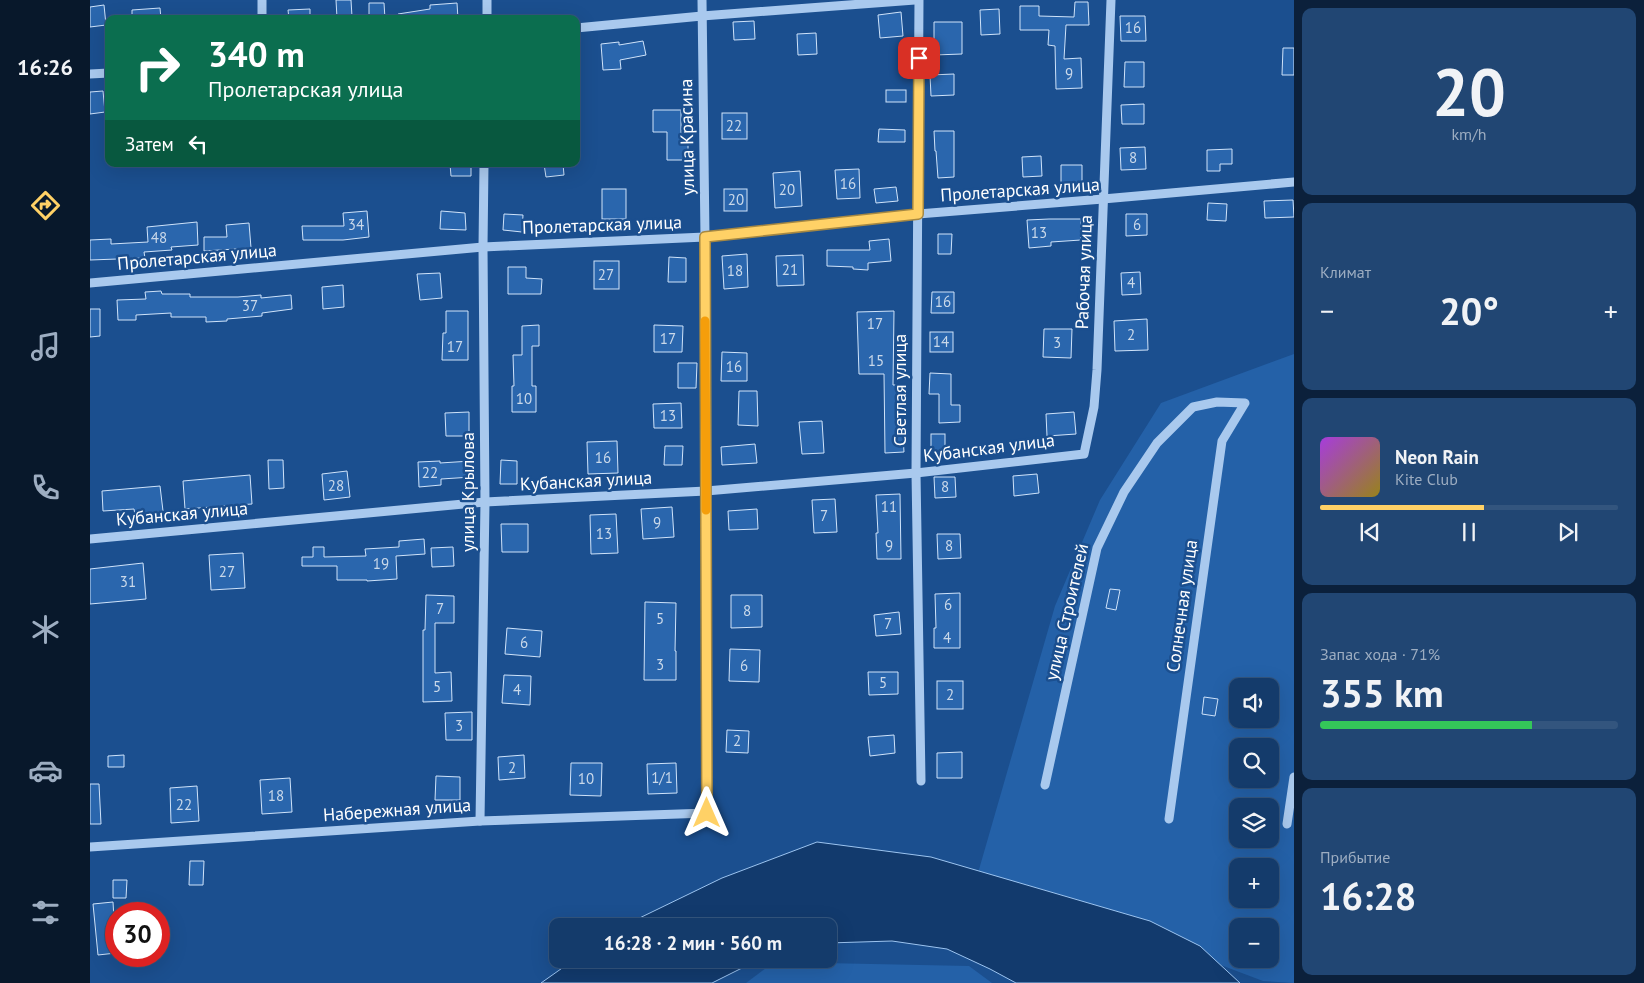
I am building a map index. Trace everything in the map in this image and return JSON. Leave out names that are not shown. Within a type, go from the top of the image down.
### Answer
[{"type":"street","points":[[262,0],[262,15]]},
{"type":"street","points":[[487,0],[487,15]]},
{"type":"street","name":"улица Красина","points":[[702,0],[705,237],[707,813]]},
{"type":"street","points":[[580,28],[702,16],[915,0]]},
{"type":"street","name":"Светлая улица","points":[[920,0],[916,473],[921,781]]},
{"type":"street","name":"Рабочая улица","points":[[1084,454],[1094,407],[1096,379],[1111,0]]},
{"type":"street","points":[[90,74],[105,73]]},
{"type":"street","name":"улица Крылова","points":[[480,821],[485,502],[484,167]]},
{"type":"street","name":"Пролетарская улица","points":[[90,283],[483,247],[705,237],[918,214],[1103,200],[1294,182]]},
{"type":"street","name":"улица Строителей","points":[[1045,786],[1097,548],[1124,492],[1157,443],[1193,407],[1217,402],[1245,403]]},
{"type":"street","name":"Солнечная улица","points":[[1169,819],[1222,441],[1245,403]]},
{"type":"street","name":"Кубанская улица","points":[[90,539],[485,502],[706,491],[916,473],[1084,454]]},
{"type":"street","points":[[1287,824],[1294,777]]},
{"type":"street","name":"Набережная улица","points":[[90,847],[480,821],[707,813]]},
{"type":"shaded area","points":[[1294,354],[1294,983],[1263,981],[978,873],[1055,606],[1100,500],[1161,403]]},
{"type":"shaded area","points":[[817,842],[931,857],[1150,921],[1200,946],[1240,983],[1016,983],[947,949],[892,941],[837,943],[837,918],[640,918],[722,878]]},
{"type":"shaded area","points":[[837,963],[969,966],[992,983],[746,983],[766,968],[837,968]]},
{"type":"shaded area","points":[[562,968],[742,968],[712,983],[541,983]]},
{"type":"building","points":[[336,0],[351,0],[352,15],[337,15]]},
{"type":"building","points":[[1075,2],[1088,2],[1089,25],[1066,25],[1064,59],[1081,58],[1082,88],[1056,89],[1055,46],[1048,45],[1049,30],[1020,30],[1020,6],[1039,6],[1039,16],[1074,17]]},
{"type":"building","points":[[369,3],[384,3],[385,15],[369,15]]},
{"type":"building","points":[[457,3],[458,15],[398,15],[430,9],[430,5]]},
{"type":"building","points":[[104,5],[105,25],[90,27],[90,7]]},
{"type":"building","points":[[160,8],[161,15],[132,15],[132,10]]},
{"type":"building","points":[[310,9],[310,15],[289,15],[288,10]]},
{"type":"building","points":[[999,9],[1000,34],[981,35],[980,10]]},
{"type":"building","points":[[901,12],[903,36],[880,38],[878,15]]},
{"type":"building","points":[[1120,16],[1145,16],[1146,41],[1121,41]]},
{"type":"building","points":[[754,21],[755,39],[734,40],[733,22]]},
{"type":"building","points":[[934,22],[962,22],[962,54],[934,55]]},
{"type":"building","points":[[816,33],[817,54],[798,55],[797,34]]},
{"type":"building","points":[[643,41],[646,55],[620,60],[621,69],[603,70],[601,44],[619,42],[619,45]]},
{"type":"building","points":[[1283,48],[1294,48],[1294,75],[1282,75]]},
{"type":"building","points":[[1125,62],[1144,62],[1144,87],[1124,87]]},
{"type":"building","points":[[954,74],[954,95],[931,96],[930,75]]},
{"type":"building","points":[[886,90],[906,90],[906,102],[886,102]]},
{"type":"building","points":[[103,91],[105,112],[90,114],[90,92]]},
{"type":"building","points":[[1144,104],[1144,124],[1122,124],[1121,105]]},
{"type":"building","points":[[653,110],[681,110],[681,142],[688,142],[688,160],[667,160],[667,132],[653,132]]},
{"type":"building","points":[[722,113],[747,113],[747,139],[722,139]]},
{"type":"building","points":[[879,129],[905,130],[905,142],[878,142]]},
{"type":"building","points":[[934,131],[954,131],[954,177],[938,178]]},
{"type":"building","points":[[1145,147],[1146,169],[1121,170],[1120,148]]},
{"type":"building","points":[[1232,149],[1232,164],[1220,164],[1220,171],[1207,171],[1207,150]]},
{"type":"building","points":[[1041,156],[1042,176],[1023,177],[1022,157]]},
{"type":"building","points":[[1061,165],[1082,165],[1082,183],[1061,184]]},
{"type":"building","points":[[450,167],[471,167],[471,176],[451,176]]},
{"type":"building","points":[[544,167],[563,167],[564,175],[546,177]]},
{"type":"building","points":[[859,169],[860,198],[837,199],[835,170]]},
{"type":"building","points":[[800,171],[802,206],[775,208],[773,173]]},
{"type":"building","points":[[896,187],[898,201],[876,203],[874,189]]},
{"type":"building","points":[[602,189],[626,189],[626,219],[602,219]]},
{"type":"building","points":[[724,189],[747,189],[747,211],[724,211]]},
{"type":"building","points":[[1293,200],[1294,217],[1265,218],[1264,201]]},
{"type":"building","points":[[1208,203],[1227,204],[1226,221],[1207,220]]},
{"type":"building","points":[[367,211],[369,237],[343,240],[303,240],[302,226],[344,226],[343,213]]},
{"type":"building","points":[[441,211],[465,213],[466,230],[440,229]]},
{"type":"building","points":[[504,214],[523,215],[522,232],[503,230]]},
{"type":"building","points":[[1126,214],[1147,214],[1147,235],[1126,236]]},
{"type":"building","points":[[1081,219],[1081,240],[1051,242],[1051,246],[1029,248],[1027,220]]},
{"type":"building","points":[[197,222],[198,245],[171,247],[172,250],[144,252],[145,258],[90,260],[90,240],[111,239],[111,244],[148,242],[147,227]]},
{"type":"building","points":[[249,223],[251,248],[204,251],[204,237],[227,237],[226,225]]},
{"type":"building","points":[[938,234],[952,234],[951,254],[938,254]]},
{"type":"building","points":[[889,239],[891,261],[868,263],[868,270],[853,269],[853,267],[827,266],[827,250],[870,250],[869,241]]},
{"type":"building","points":[[747,254],[748,287],[724,289],[722,256]]},
{"type":"building","points":[[803,255],[804,285],[777,286],[776,256]]},
{"type":"building","points":[[669,257],[686,258],[686,282],[668,282]]},
{"type":"building","points":[[594,261],[619,261],[619,289],[594,289]]},
{"type":"building","points":[[508,267],[526,267],[526,278],[542,279],[541,294],[508,294]]},
{"type":"building","points":[[1140,272],[1141,294],[1122,295],[1121,273]]},
{"type":"building","points":[[440,273],[442,298],[420,300],[417,274]]},
{"type":"building","points":[[343,285],[344,307],[323,309],[322,287]]},
{"type":"building","points":[[161,291],[162,294],[190,294],[190,297],[261,295],[261,298],[291,295],[292,309],[262,313],[262,316],[227,319],[227,321],[206,322],[206,317],[171,317],[171,313],[136,315],[136,320],[118,320],[117,300],[146,299],[145,292]]},
{"type":"building","points":[[932,292],[954,292],[954,313],[931,313]]},
{"type":"building","points":[[90,309],[100,309],[100,336],[90,337]]},
{"type":"building","points":[[446,311],[468,311],[468,360],[442,360],[443,333],[446,333]]},
{"type":"building","points":[[894,311],[893,385],[904,385],[904,422],[902,422],[904,452],[885,453],[884,374],[859,374],[857,312]]},
{"type":"building","points":[[1147,319],[1148,350],[1115,351],[1114,321]]},
{"type":"building","points":[[539,325],[539,346],[532,346],[532,386],[536,386],[536,412],[512,412],[512,386],[514,386],[513,355],[522,355],[522,326]]},
{"type":"building","points":[[654,325],[683,326],[682,352],[654,352]]},
{"type":"building","points":[[1044,329],[1072,329],[1071,358],[1043,357]]},
{"type":"building","points":[[930,332],[953,332],[953,352],[930,352]]},
{"type":"building","points":[[722,352],[747,353],[747,381],[721,381]]},
{"type":"building","points":[[678,363],[697,363],[696,388],[678,388]]},
{"type":"building","points":[[930,373],[951,374],[951,405],[960,405],[960,422],[939,423],[939,394],[929,394]]},
{"type":"building","points":[[739,391],[757,391],[758,426],[738,425]]},
{"type":"building","points":[[681,403],[682,428],[654,428],[653,404]]},
{"type":"building","points":[[469,412],[469,436],[446,436],[445,413]]},
{"type":"building","points":[[1074,412],[1076,434],[1047,436],[1046,414]]},
{"type":"building","points":[[822,421],[824,453],[802,454],[799,422]]},
{"type":"building","points":[[931,434],[945,434],[945,452],[931,452]]},
{"type":"building","points":[[617,441],[618,473],[588,474],[587,442]]},
{"type":"building","points":[[755,444],[757,463],[722,465],[721,447]]},
{"type":"building","points":[[665,446],[683,446],[682,465],[664,465]]},
{"type":"building","points":[[268,460],[283,460],[284,488],[269,489]]},
{"type":"building","points":[[501,460],[517,461],[517,484],[500,484]]},
{"type":"building","points":[[440,461],[440,463],[471,461],[472,477],[441,479],[441,485],[419,487],[418,462]]},
{"type":"building","points":[[347,471],[350,497],[324,500],[322,474]]},
{"type":"building","points":[[1037,474],[1039,493],[1014,496],[1013,476]]},
{"type":"building","points":[[250,475],[252,504],[185,509],[183,481]]},
{"type":"building","points":[[934,477],[955,477],[956,497],[935,498]]},
{"type":"building","points":[[160,486],[163,511],[135,515],[134,509],[103,511],[102,491]]},
{"type":"building","points":[[900,494],[901,559],[877,559],[876,495]]},
{"type":"building","points":[[835,499],[837,532],[814,533],[812,500]]},
{"type":"building","points":[[672,507],[674,537],[643,539],[641,509]]},
{"type":"building","points":[[757,509],[758,529],[729,530],[728,511]]},
{"type":"building","points":[[616,514],[618,553],[591,554],[590,515]]},
{"type":"building","points":[[501,524],[528,524],[528,552],[502,552]]},
{"type":"building","points":[[937,534],[960,534],[961,558],[938,559]]},
{"type":"building","points":[[424,539],[425,554],[396,556],[397,579],[337,580],[337,566],[302,566],[302,557],[313,557],[313,547],[324,547],[324,557],[366,556],[365,549],[399,547],[399,541]]},
{"type":"building","points":[[453,547],[454,566],[432,567],[431,548]]},
{"type":"building","points":[[243,553],[245,588],[211,590],[209,555]]},
{"type":"building","points":[[143,563],[146,599],[90,604],[90,569]]},
{"type":"building","points":[[1110,589],[1120,590],[1116,610],[1106,608]]},
{"type":"building","points":[[960,593],[960,648],[934,648],[934,628],[936,628],[935,594]]},
{"type":"building","points":[[426,595],[454,596],[454,623],[435,623],[435,673],[451,672],[452,701],[423,702],[423,630],[425,630]]},
{"type":"building","points":[[731,595],[762,595],[762,627],[731,628]]},
{"type":"building","points":[[645,602],[676,603],[676,680],[644,680]]},
{"type":"building","points":[[899,612],[901,634],[876,636],[874,615]]},
{"type":"building","points":[[507,628],[542,631],[540,657],[505,654]]},
{"type":"building","points":[[730,649],[760,650],[759,682],[729,681]]},
{"type":"building","points":[[868,672],[898,672],[898,694],[869,695]]},
{"type":"building","points":[[504,675],[531,676],[530,705],[502,703]]},
{"type":"building","points":[[937,681],[963,681],[963,709],[937,709]]},
{"type":"building","points":[[1204,697],[1218,699],[1215,716],[1202,714]]},
{"type":"building","points":[[472,712],[472,740],[446,740],[445,713]]},
{"type":"building","points":[[727,730],[749,731],[748,753],[726,752]]},
{"type":"building","points":[[894,735],[895,753],[870,756],[868,737]]},
{"type":"building","points":[[962,752],[962,778],[937,778],[937,753]]},
{"type":"building","points":[[124,755],[124,767],[108,767],[108,756]]},
{"type":"building","points":[[524,755],[525,778],[499,780],[498,757]]},
{"type":"building","points":[[571,763],[602,763],[601,796],[570,795]]},
{"type":"building","points":[[676,763],[677,793],[648,794],[647,764]]},
{"type":"building","points":[[436,776],[460,777],[460,800],[435,800]]},
{"type":"building","points":[[290,778],[292,812],[262,814],[260,780]]},
{"type":"building","points":[[90,784],[99,784],[101,824],[90,824]]},
{"type":"building","points":[[197,786],[199,821],[171,823],[170,788]]},
{"type":"building","points":[[190,861],[204,861],[203,885],[189,885]]},
{"type":"building","points":[[113,880],[127,880],[126,898],[113,898]]},
{"type":"building","points":[[105,903],[105,954],[98,955],[93,904]]},
{"type":"slow traffic","points":[[705,321],[706,510]]},
{"type":"route","points":[[707,813],[705,237],[918,214],[919,58]]}]
